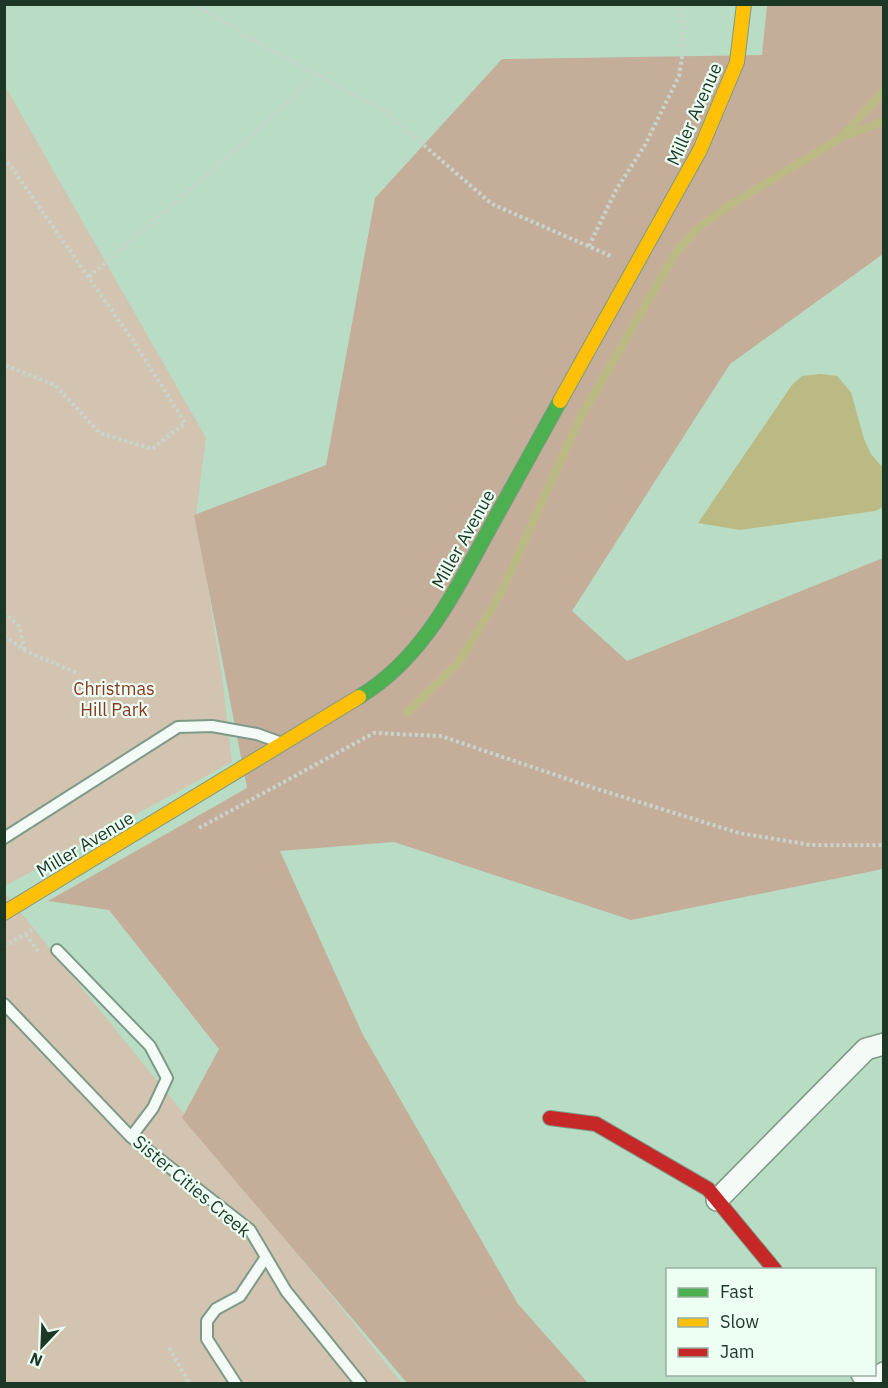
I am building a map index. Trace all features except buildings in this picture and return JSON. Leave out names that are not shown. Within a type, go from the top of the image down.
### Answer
[{"type":"street","name":"Miller Avenue","points":[[4,913],[376,687],[411,655],[441,616],[700,150],[737,62],[744,4]]},
{"type":"street","points":[[717,1200],[866,1049],[884,1044]]},
{"type":"street","points":[[550,1118],[596,1124],[708,1189],[774,1268]]},
{"type":"street","points":[[864,1376],[869,1383],[884,1372]]},
{"type":"lane","points":[[4,838],[178,728],[212,726],[256,734],[284,744]]},
{"type":"lane","points":[[57,951],[150,1046],[167,1078],[153,1108],[131,1137]]},
{"type":"lane","name":"Sister Cities Creek","points":[[4,1004],[131,1137],[250,1230],[286,1291],[361,1383]]},
{"type":"lane","points":[[236,1383],[207,1339],[207,1321],[216,1309],[240,1296],[266,1257]]},
{"type":"path","points":[[195,4],[259,44],[384,111],[492,204],[635,267]]},
{"type":"path","points":[[589,246],[616,190],[645,145],[679,76],[683,51],[681,4]]},
{"type":"path","points":[[88,277],[259,129],[316,74]]},
{"type":"path","points":[[4,158],[132,339],[185,423],[152,449],[100,433],[55,386],[4,365]]},
{"type":"path","points":[[4,612],[19,626],[26,651]]},
{"type":"path","points":[[4,636],[26,651],[79,674]]},
{"type":"path","points":[[196,830],[374,733],[441,736],[594,789],[738,833],[811,846],[884,845]]},
{"type":"path","points":[[4,947],[46,921]]},
{"type":"path","points":[[169,1348],[190,1383]]},
{"type":"green space","name":"Christmas Hill Park","points":[[4,84],[206,438],[196,515],[222,676],[232,762],[5,886]]},
{"type":"green space","points":[[5,893],[402,1383],[5,1383]]},
{"type":"shaded area","points":[[767,5],[883,5],[883,254],[730,364],[572,611],[627,661],[883,558],[883,869],[631,920],[394,842],[280,851],[362,1033],[518,1304],[588,1383],[407,1383],[182,1118],[219,1049],[109,910],[48,901],[247,788],[194,515],[326,465],[375,198],[502,59],[762,55]]},
{"type":"shaded area","points":[[821,374],[837,376],[851,392],[864,439],[871,454],[883,468],[883,507],[875,511],[740,530],[698,523],[792,385],[802,376]]},
{"type":"waterway","points":[[408,712],[459,662],[502,591],[579,420],[677,251],[698,228],[730,205],[841,138],[884,90]]},
{"type":"waterway","points":[[843,137],[884,121]]},
{"type":"traffic: fast","points":[[359,697],[401,664],[434,624],[462,579],[560,401]]},
{"type":"traffic: slow","points":[[560,401],[700,150],[737,62],[744,4]]},
{"type":"traffic: slow","points":[[4,913],[359,697]]},
{"type":"traffic: jam","points":[[550,1118],[596,1124],[708,1189],[773,1268]]}]
